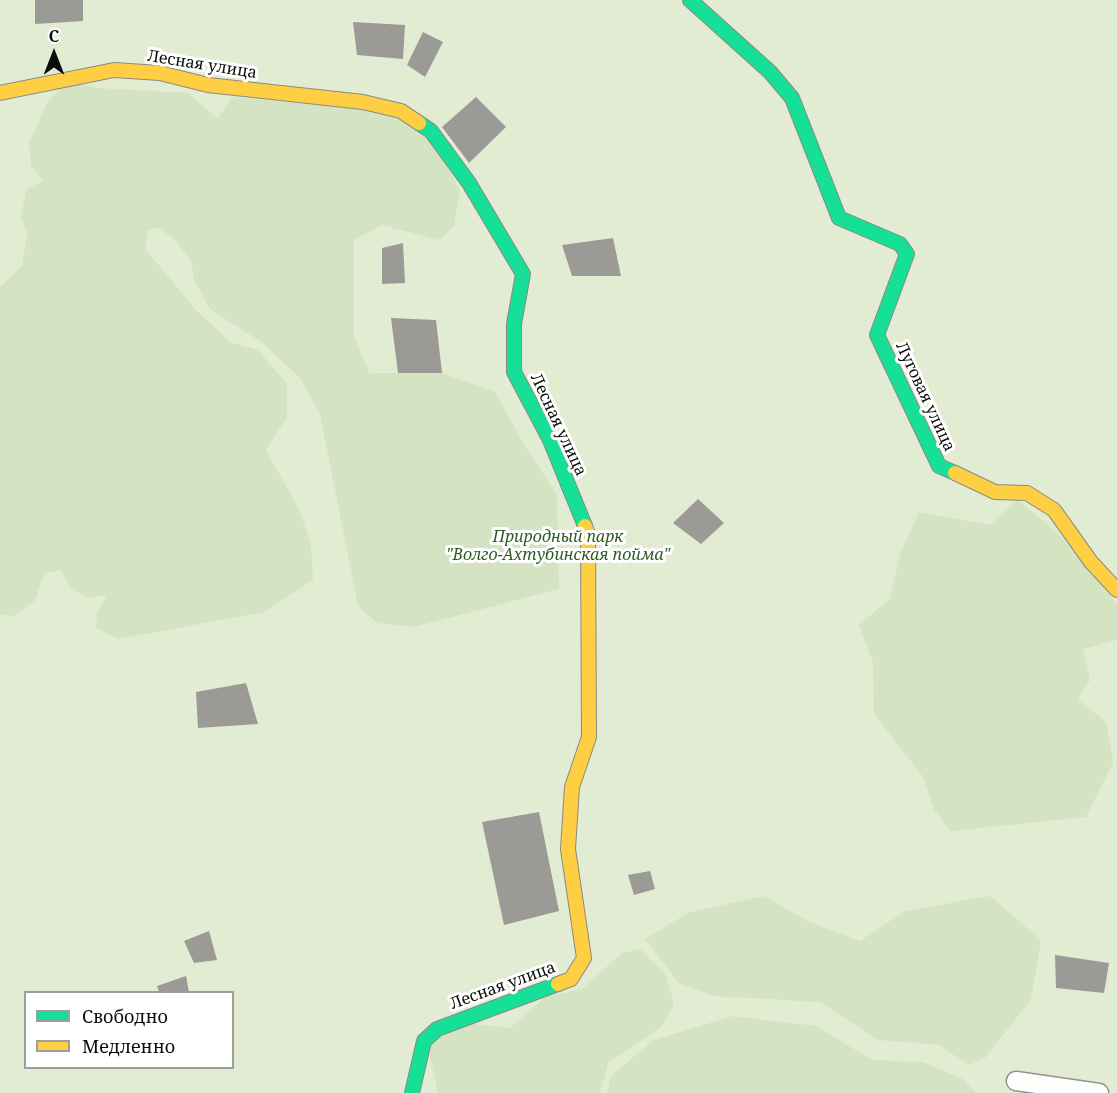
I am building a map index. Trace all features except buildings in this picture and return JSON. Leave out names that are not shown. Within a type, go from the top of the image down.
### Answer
[{"type":"street","name":"Луговая улица","points":[[690,0],[770,72],[792,98],[839,218],[900,244],[907,254],[878,335],[939,466],[995,492],[1027,493],[1054,510],[1091,562],[1117,590]]},
{"type":"street","name":"Лесная улица","points":[[0,93],[114,70],[160,73],[208,85],[363,102],[401,111],[430,131],[437,140],[469,183],[523,274],[514,324],[514,372],[549,440],[588,534],[589,737],[572,787],[568,849],[584,958],[571,979],[437,1029],[424,1041],[412,1093]]},
{"type":"street","points":[[1016,1081],[1099,1093]]},
{"type":"green space","name":"Природный парк \"Волго-Ахтубинская пойма\"","points":[[0,0],[1117,0],[1117,1093],[0,1093]]},
{"type":"green space","points":[[67,81],[97,88],[188,93],[218,119],[232,97],[392,112],[436,146],[460,190],[454,226],[439,240],[382,225],[354,240],[354,335],[369,373],[442,373],[495,392],[522,441],[557,495],[559,589],[414,627],[377,623],[358,606],[320,414],[301,379],[263,343],[210,309],[194,280],[191,260],[173,238],[159,228],[147,230],[146,250],[195,309],[230,342],[258,350],[287,384],[287,417],[266,450],[300,511],[311,545],[313,580],[264,612],[119,639],[96,628],[97,612],[107,596],[88,597],[72,590],[61,570],[44,573],[35,601],[14,616],[0,615],[0,287],[22,266],[27,234],[21,215],[27,189],[43,181],[31,166],[29,143],[47,103]]},
{"type":"green space","points":[[1018,500],[1059,534],[1117,604],[1117,640],[1083,649],[1090,680],[1078,699],[1107,723],[1113,763],[1086,817],[951,831],[934,810],[924,778],[874,714],[873,662],[859,625],[890,599],[900,554],[919,512],[990,525]]},
{"type":"green space","points":[[764,896],[807,921],[860,941],[905,911],[990,896],[1041,940],[1031,999],[985,1058],[969,1065],[939,1045],[878,1040],[820,1002],[712,996],[679,983],[645,939],[690,912]]},
{"type":"green space","points":[[640,949],[666,975],[674,1004],[661,1027],[608,1063],[600,1093],[438,1093],[428,1048],[456,1022],[510,1028],[545,997],[582,989],[622,953]]},
{"type":"green space","points":[[733,1016],[816,1026],[872,1060],[923,1062],[963,1079],[976,1093],[607,1093],[611,1076],[654,1040]]},
{"type":"traffic: fast","points":[[690,0],[770,72],[792,98],[839,218],[900,244],[907,254],[877,335],[939,466],[955,473]]},
{"type":"traffic: fast","points":[[419,123],[431,131],[469,183],[523,274],[514,324],[514,372],[550,440],[585,526]]},
{"type":"traffic: fast","points":[[412,1093],[424,1041],[437,1029],[558,984]]},
{"type":"traffic: slow","points":[[0,93],[114,70],[160,73],[208,85],[363,102],[401,111],[419,123]]},
{"type":"traffic: slow","points":[[955,473],[995,492],[1027,493],[1054,510],[1091,562],[1117,590]]},
{"type":"traffic: slow","points":[[558,984],[571,979],[584,958],[568,849],[572,787],[589,737],[588,534],[585,526]]}]
